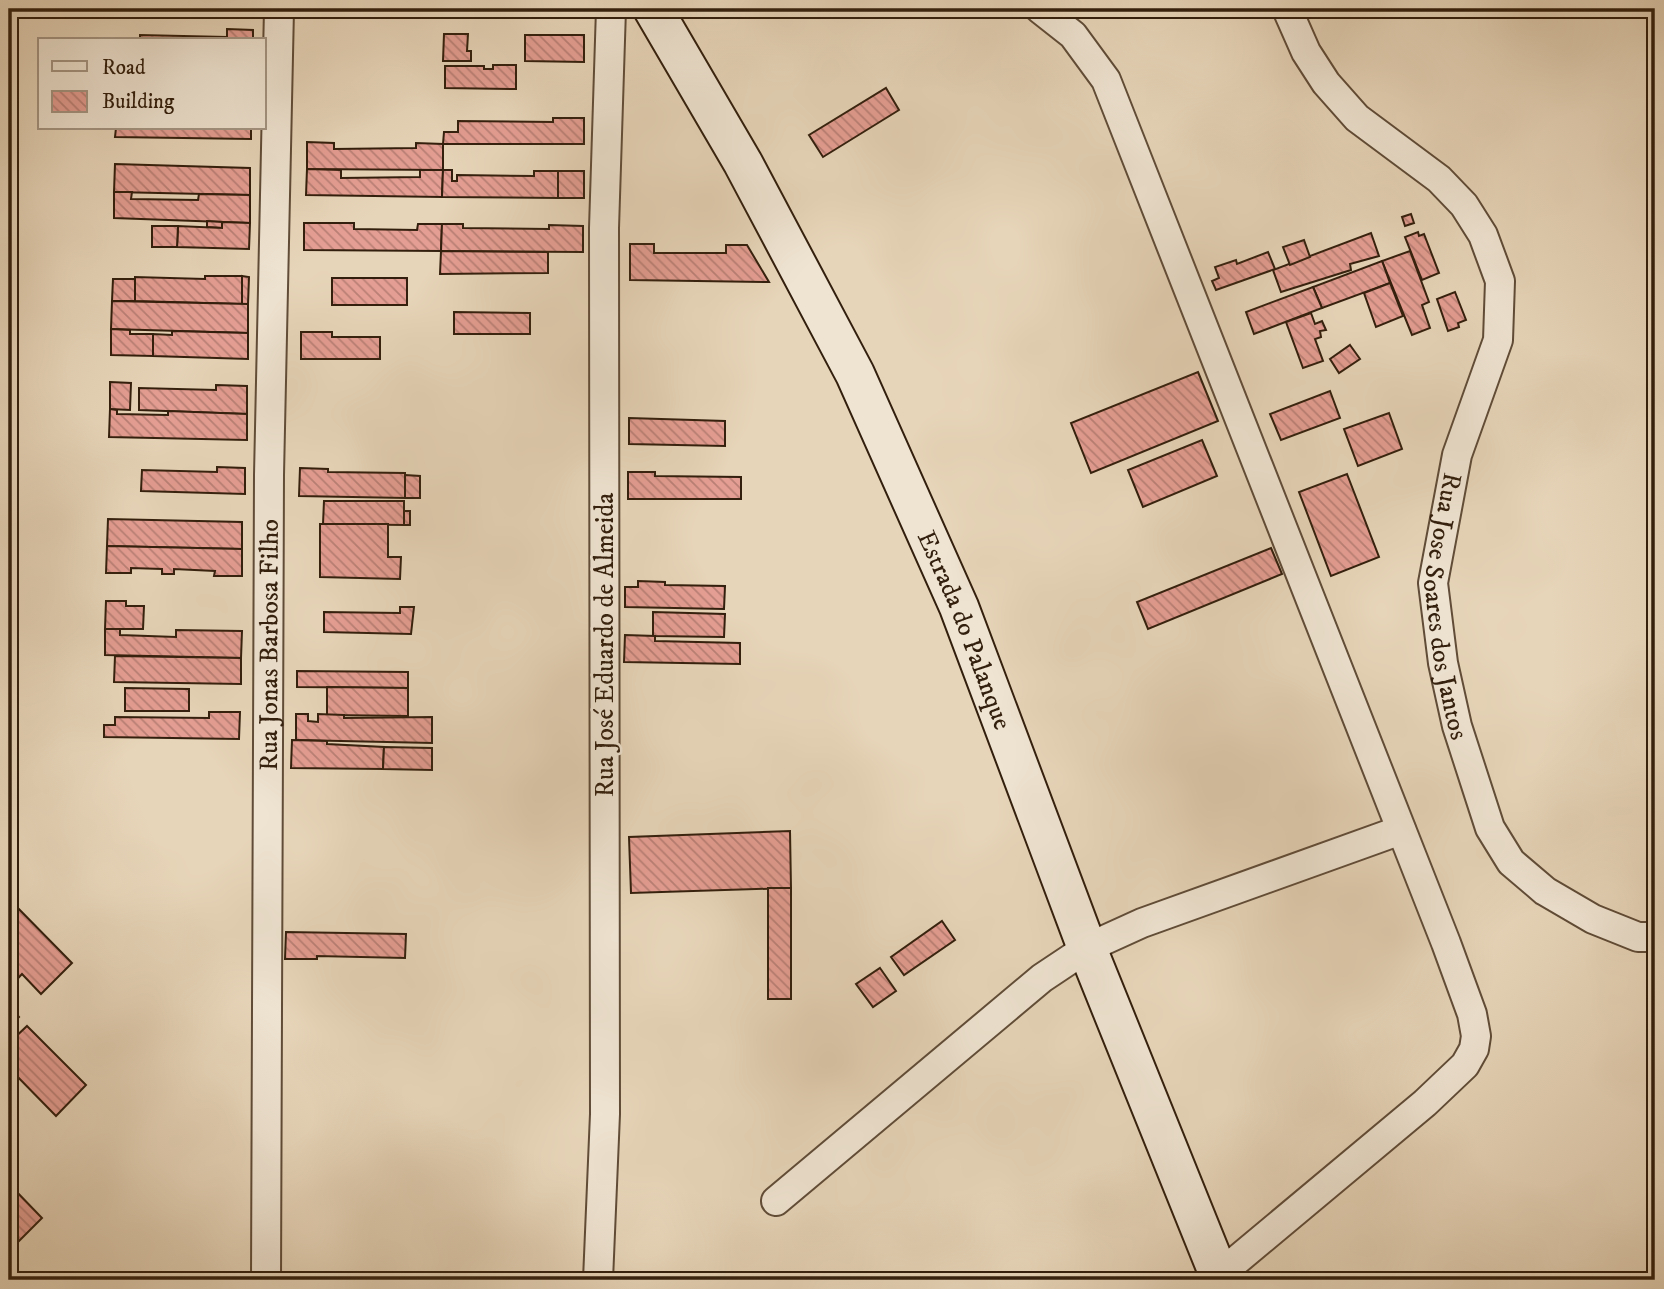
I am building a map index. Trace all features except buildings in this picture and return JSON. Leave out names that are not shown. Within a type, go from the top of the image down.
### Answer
[{"type":"street","name":"Rua Jonas Barbosa Filho","points":[[266,1280],[269,475],[279,9]]},
{"type":"street","name":"Rua José Eduardo de Almeida","points":[[598,1280],[605,1114],[604,228],[611,9]]},
{"type":"street","name":"Estrada do Palanque","points":[[653,9],[743,163],[855,374],[959,607],[1087,948],[1218,1279]]},
{"type":"street","points":[[1040,9],[1073,35],[1106,80],[1401,830],[1472,1014],[1476,1036],[1474,1049],[1465,1065],[1425,1103],[1218,1279]]},
{"type":"street","name":"Rua Jose Soares dos Jantos","points":[[1287,9],[1306,52],[1326,83],[1357,118],[1439,178],[1464,205],[1483,235],[1500,281],[1498,340],[1457,455],[1433,583],[1443,663],[1457,726],[1490,828],[1511,862],[1545,891],[1593,919],[1638,937],[1655,937]]},
{"type":"street","points":[[776,1201],[1042,978],[1087,948],[1142,923],[1401,830]]}]
